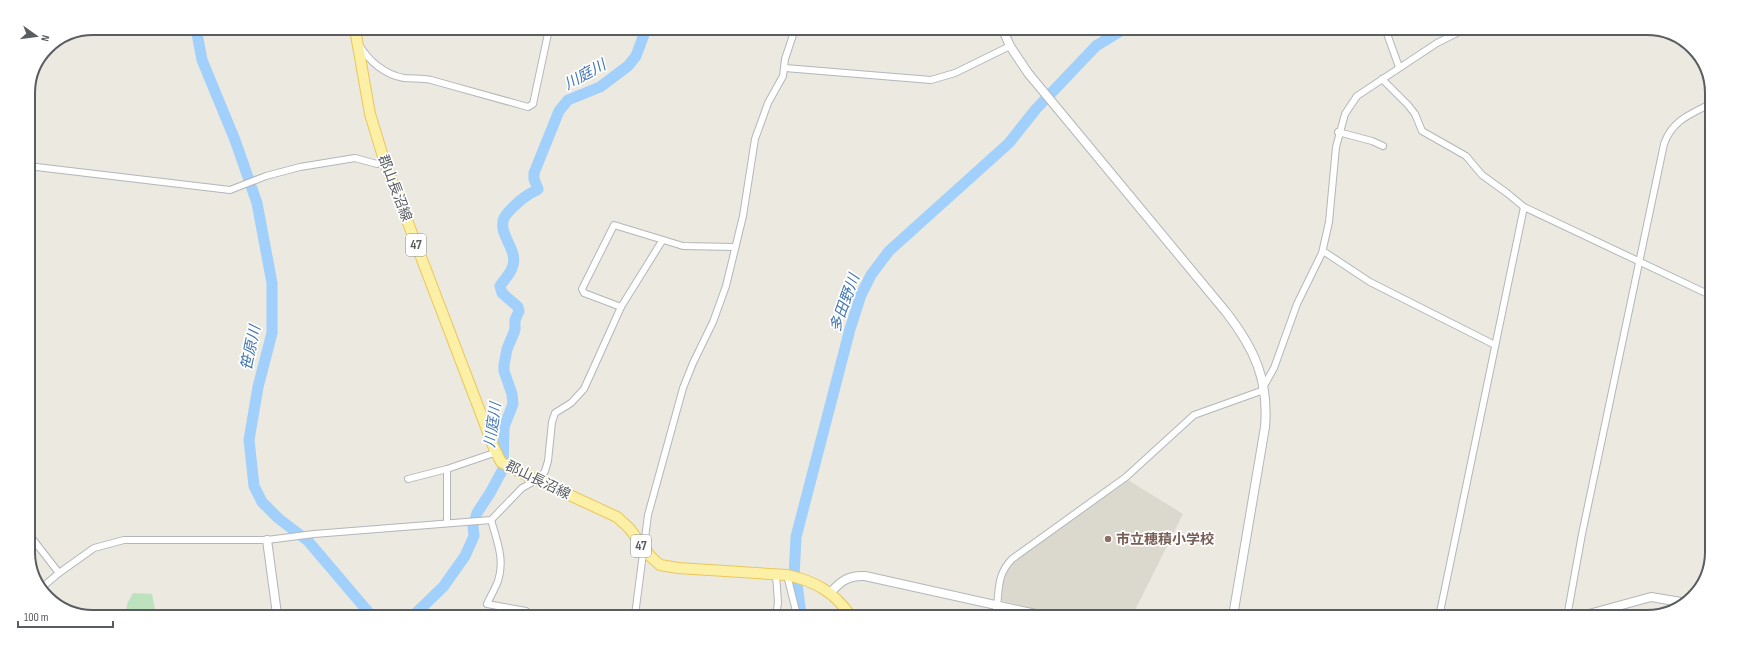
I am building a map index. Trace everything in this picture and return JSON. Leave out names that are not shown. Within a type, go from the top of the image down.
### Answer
[{"type":"main road","name":"郡山長沼線","points":[[356,35],[370,114],[384,160],[501,462],[536,480],[617,517],[629,528],[643,548],[660,565],[678,568],[776,574],[798,577],[831,592],[846,610]]},
{"type":"street","points":[[358,44],[377,67],[403,78],[418,77],[456,86],[528,108],[533,104],[548,35]]},
{"type":"street","points":[[636,610],[648,515],[683,388],[722,300],[734,247],[743,216],[756,139],[762,118],[781,81],[785,68],[785,59],[793,35]]},
{"type":"street","points":[[1005,35],[1010,46],[1039,87],[1064,115],[1242,332],[1256,360],[1263,387],[1266,408],[1265,426],[1234,610]]},
{"type":"street","points":[[1387,35],[1399,67]]},
{"type":"street","points":[[996,610],[1001,574],[1006,566],[1018,555],[1121,481],[1194,415],[1213,406],[1257,393],[1263,387],[1274,368],[1297,304],[1314,273],[1323,250],[1329,222],[1332,175],[1338,132],[1345,114],[1354,100],[1382,79],[1437,43],[1452,35]]},
{"type":"street","points":[[785,68],[932,80],[955,73],[1010,46]]},
{"type":"street","points":[[1382,79],[1415,114],[1422,131],[1466,156],[1482,175],[1524,207],[1705,293]]},
{"type":"street","points":[[1568,610],[1582,534],[1666,138],[1676,123],[1705,107]]},
{"type":"street","points":[[1338,132],[1372,141],[1383,146]]},
{"type":"street","points":[[35,167],[230,190],[262,178],[300,167],[347,159],[359,158],[377,164],[384,160]]},
{"type":"street","points":[[1440,610],[1524,207]]},
{"type":"street","points":[[621,307],[584,293],[582,289],[614,225],[662,241],[683,246],[734,247]]},
{"type":"street","points":[[45,585],[94,548],[124,540],[267,540],[280,537],[488,520],[522,488],[540,478],[548,466],[552,422],[555,413],[571,403],[584,389],[621,307],[662,241]]},
{"type":"street","points":[[1323,250],[1370,282],[1495,345]]},
{"type":"street","points":[[408,479],[447,469],[498,453]]},
{"type":"street","points":[[447,469],[447,523]]},
{"type":"street","points":[[488,520],[502,556],[498,582],[487,604],[520,610]]},
{"type":"street","points":[[267,540],[276,610]]},
{"type":"street","points":[[35,542],[59,573]]},
{"type":"street","points":[[776,574],[778,603],[777,610]]},
{"type":"street","points":[[787,575],[795,610]]},
{"type":"street","points":[[831,592],[842,580],[860,576],[1021,610]]},
{"type":"street","points":[[1604,610],[1651,597],[1676,602]]},
{"type":"shaded area","name":"市立穂積小学校","points":[[1128,480],[1183,514],[1135,610],[1038,610],[1003,601],[1001,599],[1003,577],[1012,563]]},
{"type":"green space","points":[[133,593],[152,594],[155,610],[126,610],[127,604]]},
{"type":"waterway","name":"笹原川","points":[[197,35],[202,60],[235,140],[257,203],[272,283],[272,333],[258,387],[249,440],[254,486],[262,502],[278,518],[308,541],[367,610]]},
{"type":"waterway","name":"川庭川","points":[[419,610],[443,587],[465,556],[474,536],[473,526],[477,513],[503,469],[504,427],[513,404],[512,394],[504,371],[504,365],[507,349],[515,330],[515,320],[519,311],[518,307],[502,293],[500,286],[510,272],[514,261],[503,230],[504,218],[518,202],[538,189],[534,179],[534,173],[559,111],[568,100],[600,87],[628,66],[636,56],[644,35]]},
{"type":"waterway","name":"多田野川","points":[[800,610],[797,584],[794,577],[796,537],[850,329],[861,295],[871,275],[889,251],[1009,143],[1036,109],[1096,46],[1114,35]]},
{"type":"place","name":"市立穂積小学校","points":[[1108,539]]}]
